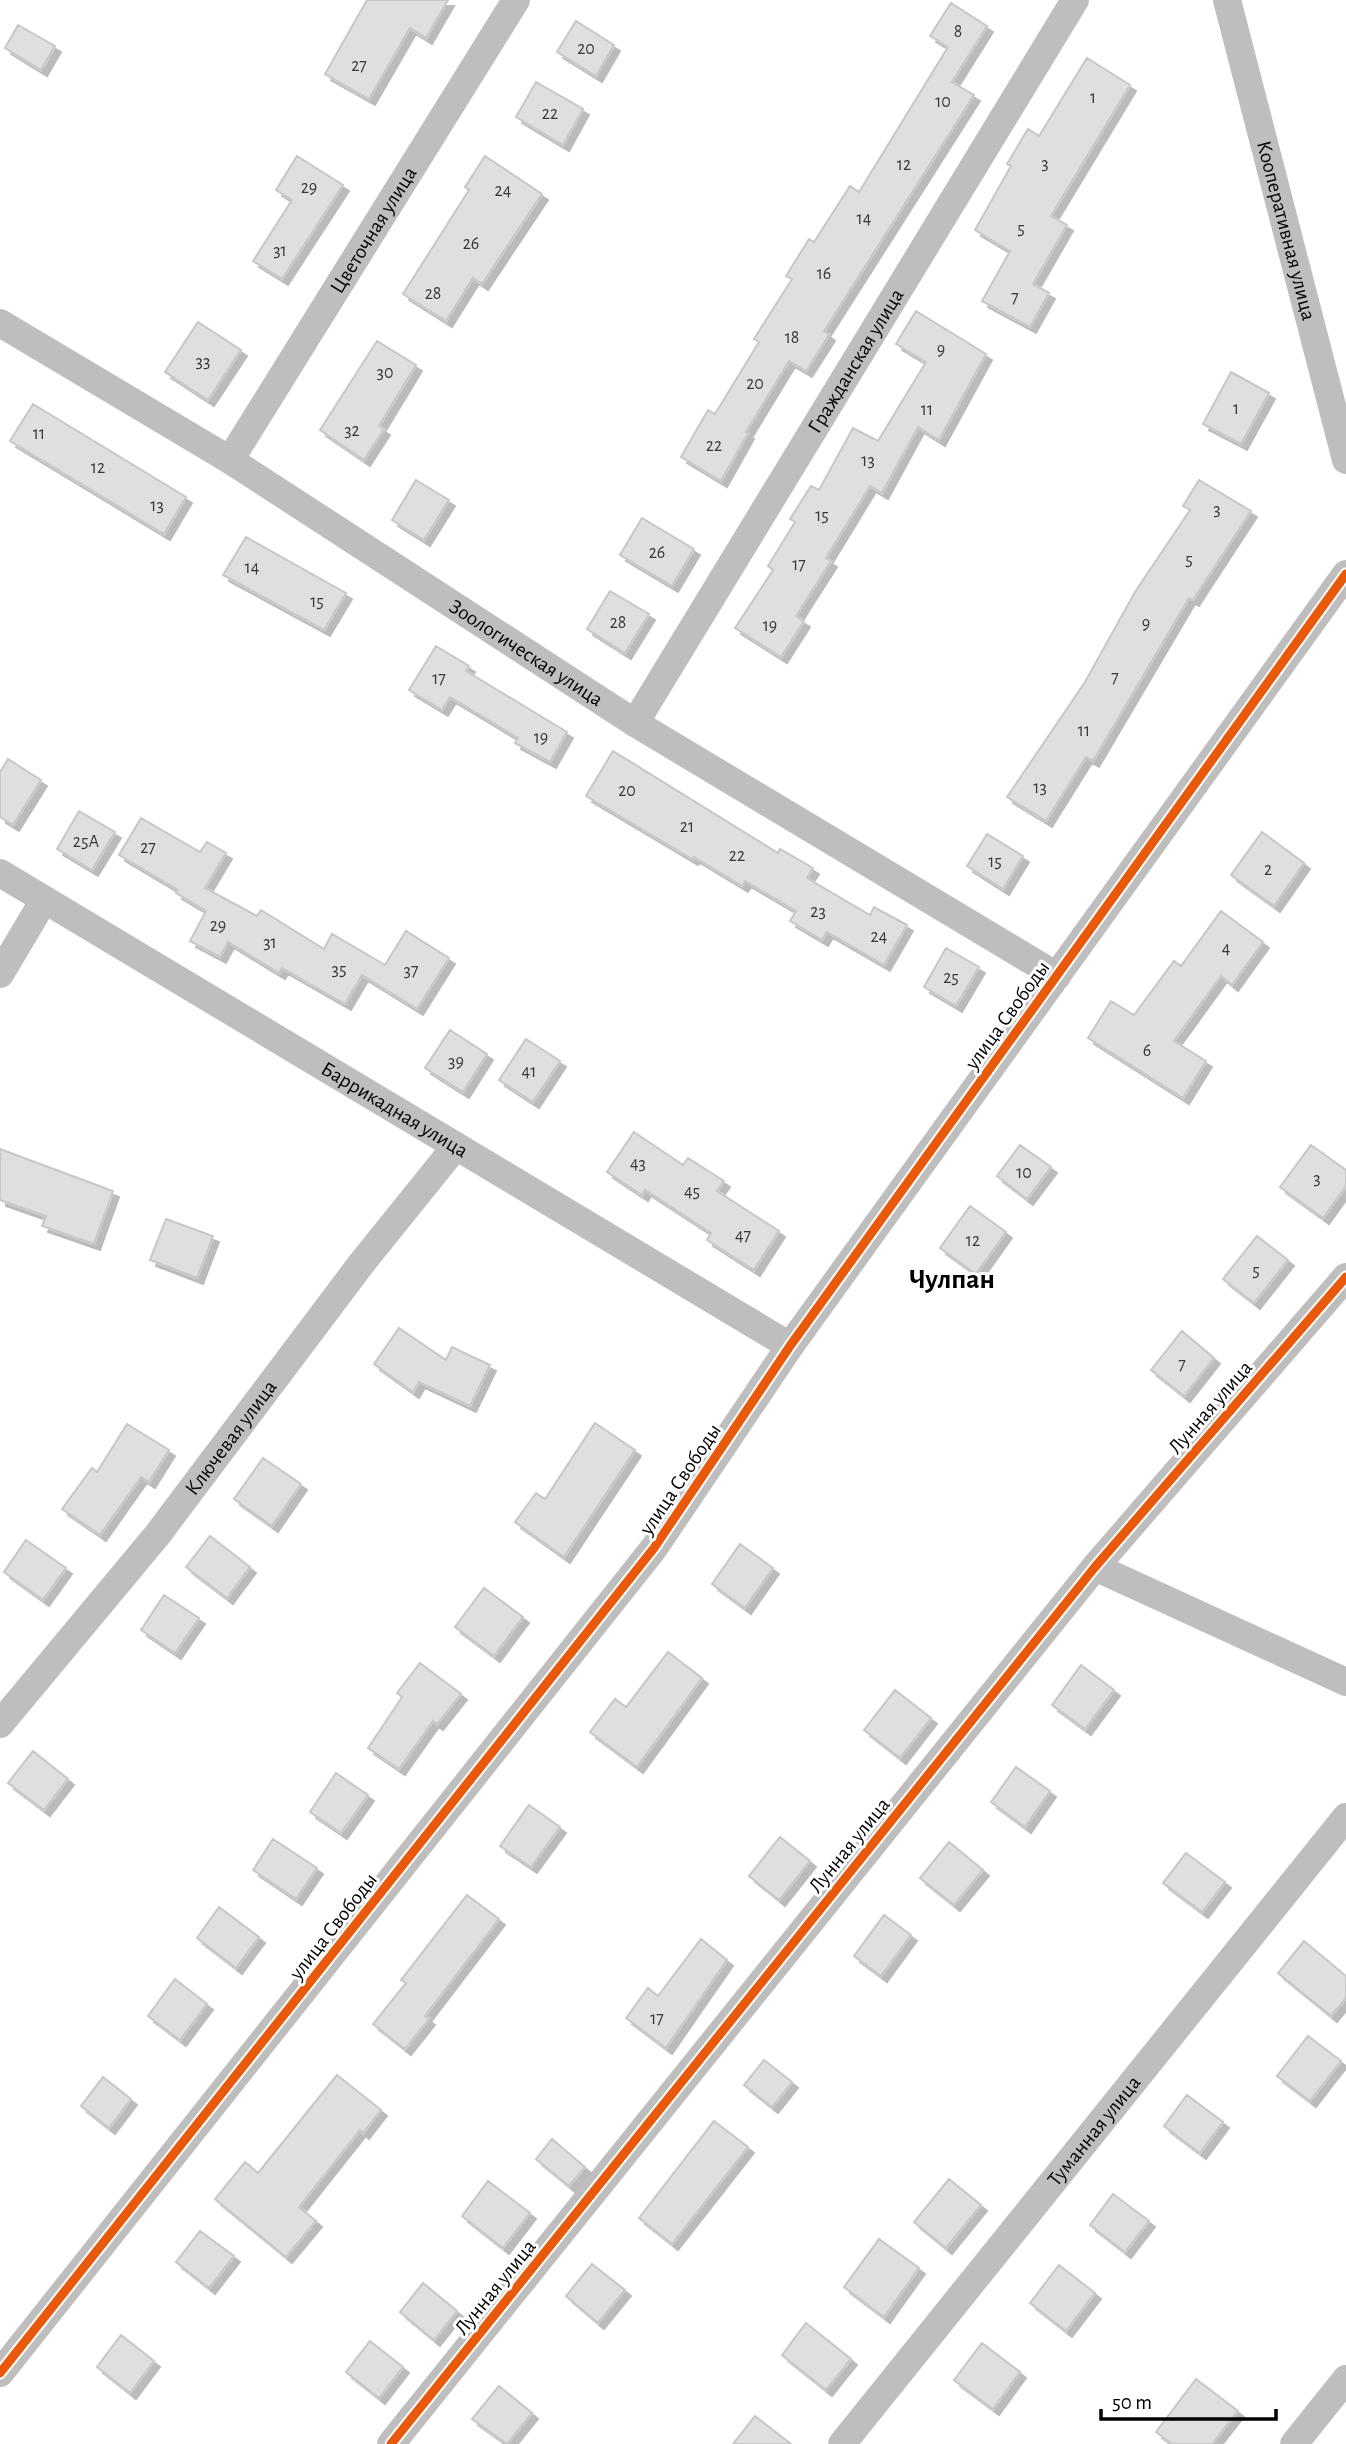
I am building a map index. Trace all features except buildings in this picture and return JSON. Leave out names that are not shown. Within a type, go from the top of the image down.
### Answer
[{"type":"street","name":"Цветочная улица","points":[[230,460],[516,0]]},
{"type":"street","name":"Гражданская улица","points":[[635,723],[1075,0]]},
{"type":"street","name":"Кооперативная улица","points":[[1227,0],[1346,460]]},
{"type":"street","name":"Зоологическая улица","points":[[0,323],[230,460],[635,723],[1057,976]]},
{"type":"street","name":"улица Свободы","points":[[0,2373],[654,1548],[790,1346],[1346,574]]},
{"type":"street","name":"Баррикадная улица","points":[[0,873],[790,1346]]},
{"type":"street","points":[[0,974],[44,900]]},
{"type":"street","name":"Ключевая улица","points":[[0,1724],[158,1534],[361,1264],[456,1146]]},
{"type":"street","name":"Лунная улица","points":[[391,2444],[1095,1567],[1346,1277]]},
{"type":"street","points":[[1095,1567],[1346,1682]]},
{"type":"street","name":"Туманная улица","points":[[842,2444],[1346,1818]]},
{"type":"street","points":[[1294,2444],[1346,2379]]},
{"type":"cycle path","points":[[0,2373],[654,1548],[790,1346],[1346,574]]},
{"type":"cycle path","points":[[391,2444],[1095,1567],[1346,1277]]},
{"type":"district","name":"Чулпан","points":[[952,1278]]}]
